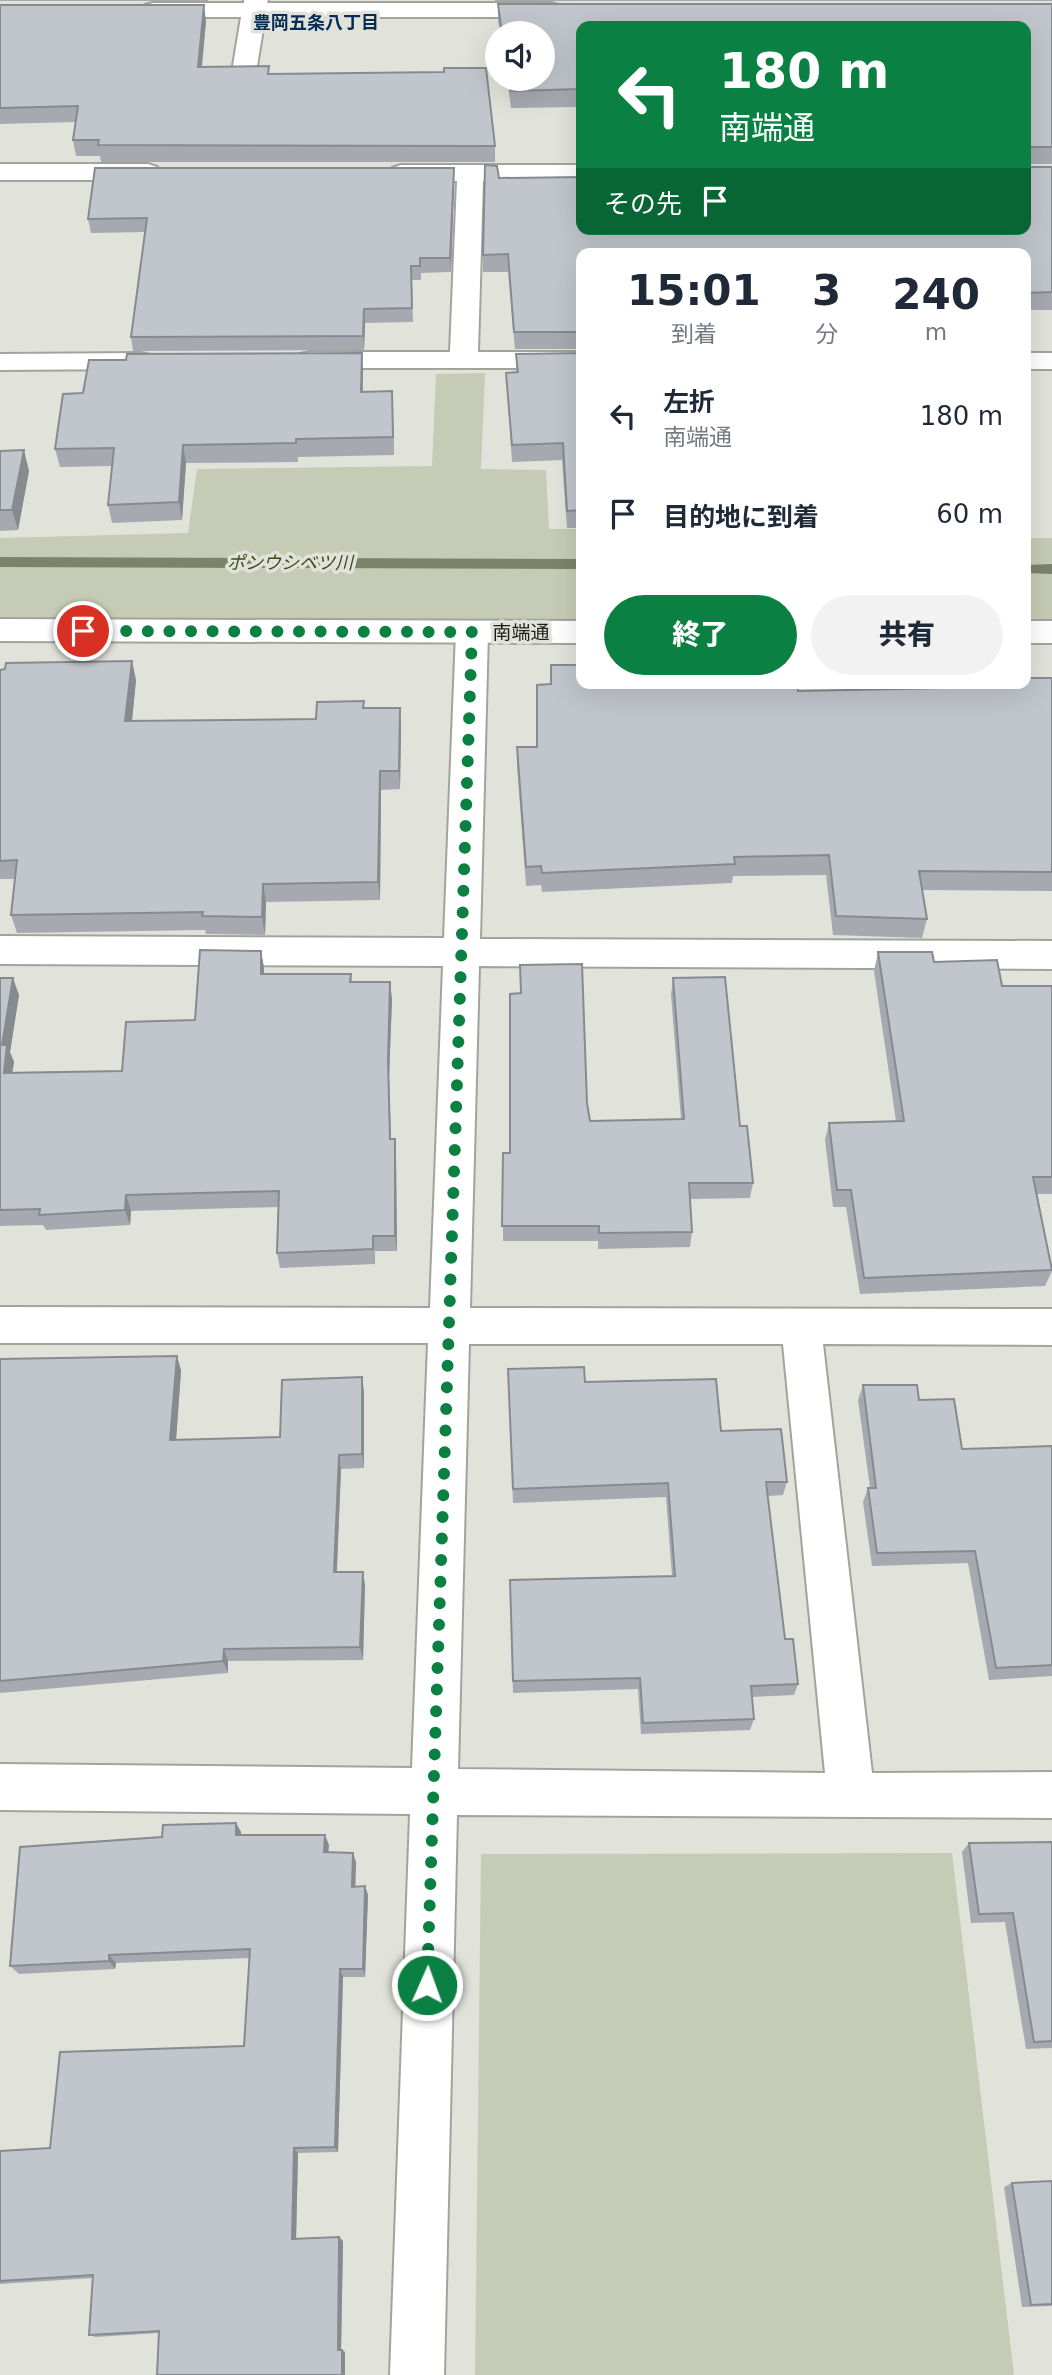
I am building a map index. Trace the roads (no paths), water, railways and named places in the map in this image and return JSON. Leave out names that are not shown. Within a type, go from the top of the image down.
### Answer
[{"type":"street","points":[[244,72],[255,5]]},
{"type":"street","points":[[134,10],[255,5],[576,10]]},
{"type":"street","points":[[0,172],[166,173]]},
{"type":"street","points":[[374,173],[576,173]]},
{"type":"street","points":[[464,359],[470,173]]},
{"type":"street","points":[[286,360],[576,360]]},
{"type":"street","points":[[0,362],[164,361]]},
{"type":"street","points":[[1031,361],[1052,361]]},
{"type":"street","name":"南端通","points":[[0,630],[576,632]]},
{"type":"street","points":[[417,2375],[433,1789],[451,1325],[472,632]]},
{"type":"street","points":[[1031,632],[1052,632]]},
{"type":"street","points":[[0,950],[1052,955]]},
{"type":"street","points":[[0,1325],[1052,1327]]},
{"type":"street","points":[[801,1325],[851,1796]]},
{"type":"street","points":[[0,1787],[433,1789],[851,1796],[1052,1794]]},
{"type":"waterway","name":"ポンウシベツ川","points":[[0,562],[576,564]]},
{"type":"waterway","name":"ポンウシベツ川","points":[[1031,569],[1052,569]]},
{"type":"district","name":"豊岡五条八丁目","points":[[316,23]]}]
